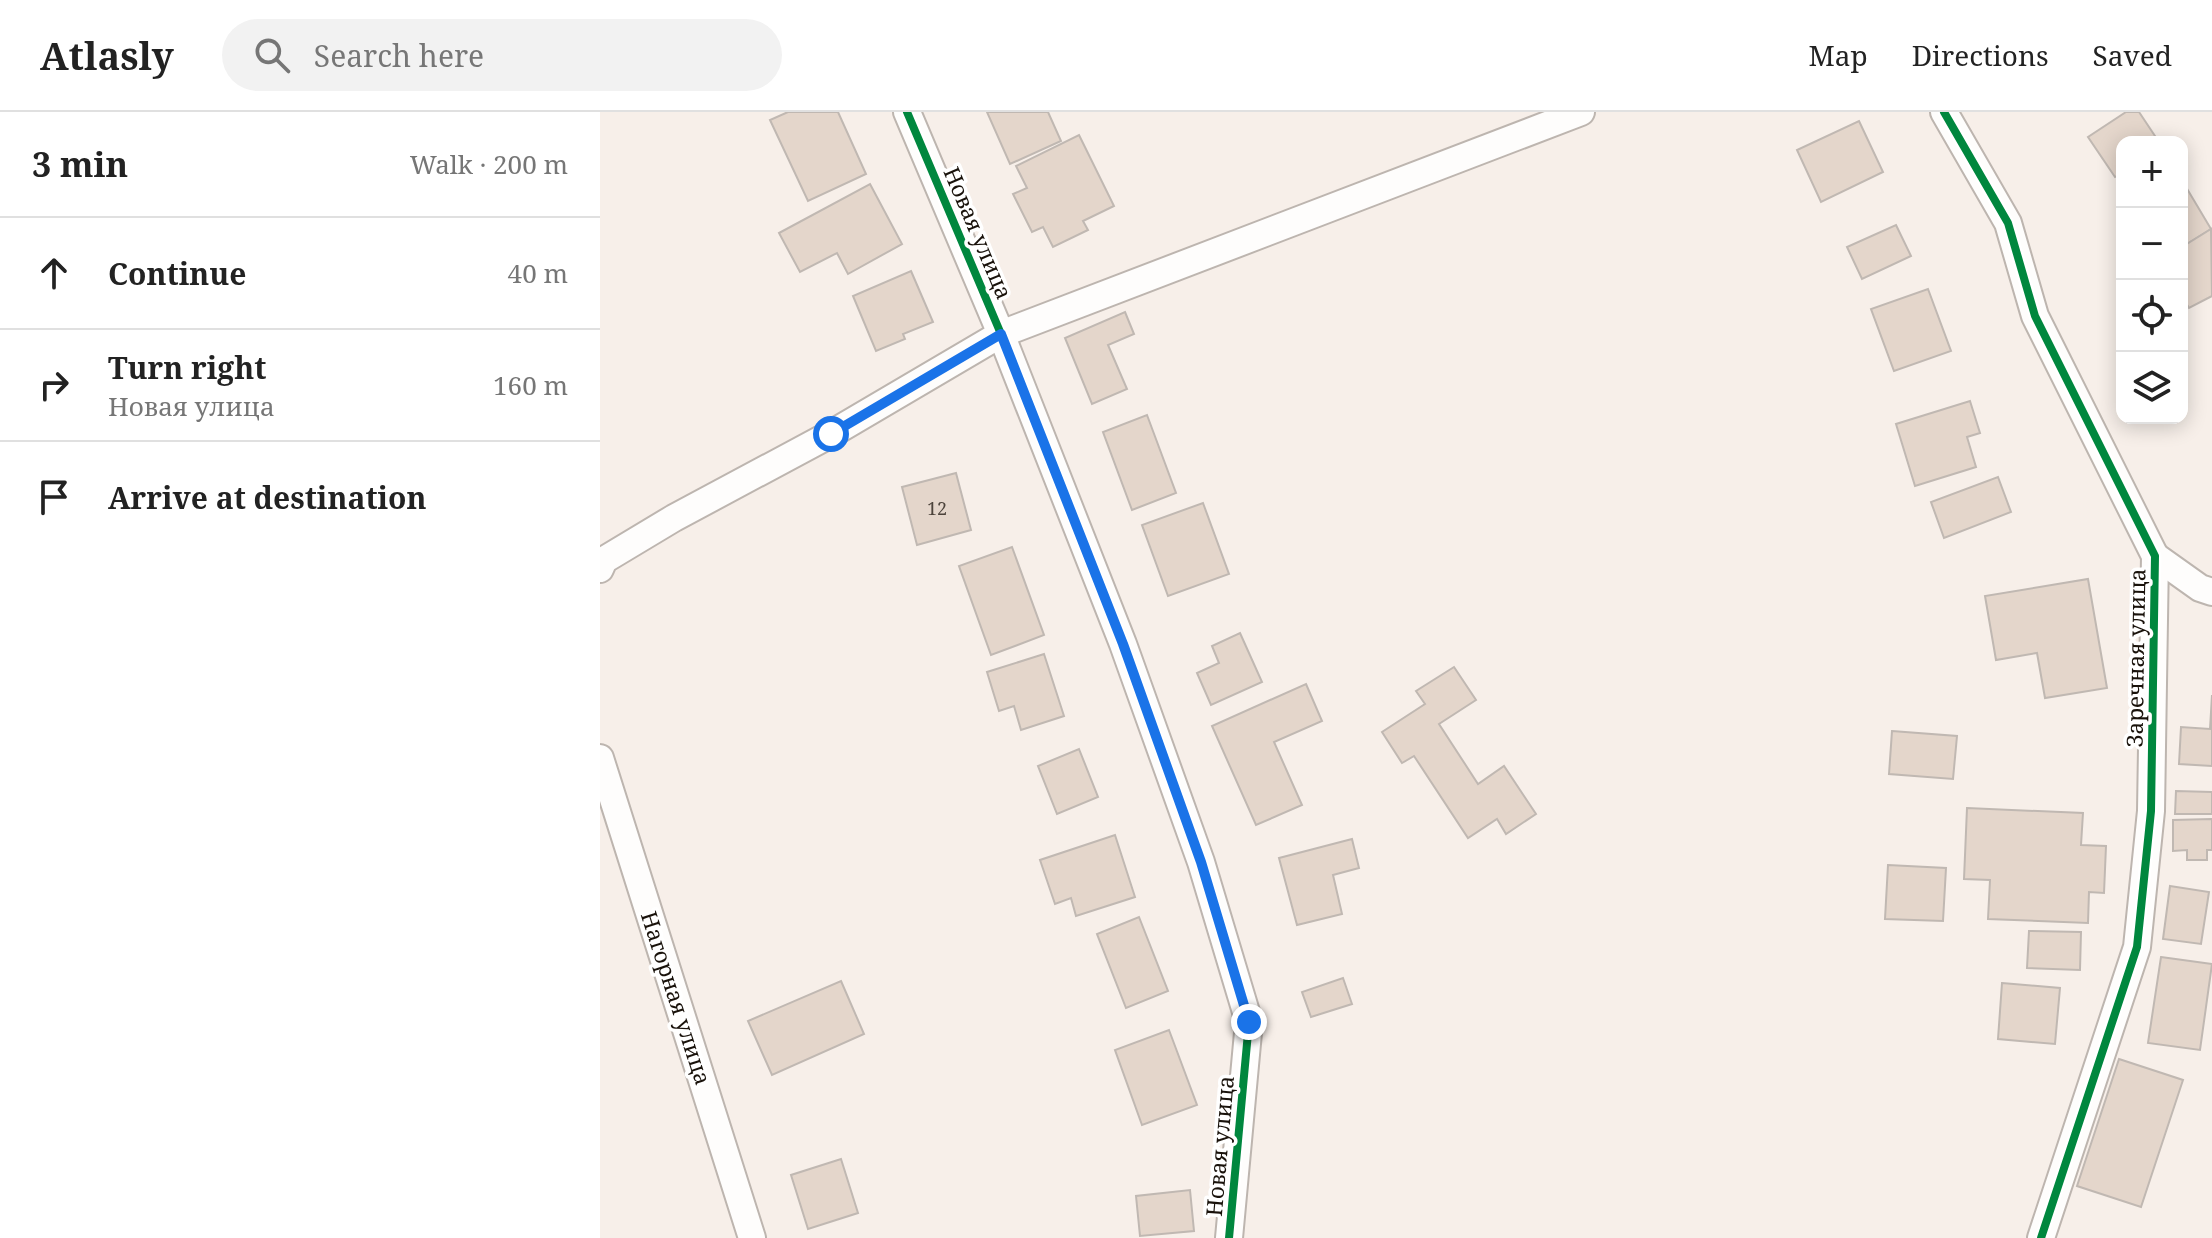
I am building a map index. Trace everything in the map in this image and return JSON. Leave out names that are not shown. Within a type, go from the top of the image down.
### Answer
[{"type":"street","name":"Новая улица","points":[[907,112],[1001,334],[1123,644],[1201,862],[1249,1022],[1229,1238]]},
{"type":"street","points":[[601,558],[831,434],[1001,334],[1581,112]]},
{"type":"street","name":"Заречная улица","points":[[1944,112],[2008,223],[2035,316],[2155,556],[2151,811],[2137,947],[2041,1238]]},
{"type":"street","points":[[2155,556],[2200,588],[2212,592]]},
{"type":"street","name":"Нагорная улица","points":[[600,758],[752,1238]]},
{"type":"building","points":[[788,112],[838,112],[866,174],[808,201],[770,120]]},
{"type":"building","points":[[987,112],[1048,112],[1061,141],[1010,164]]},
{"type":"building","points":[[2126,112],[2139,112],[2155,136],[2116,136],[2115,177],[2088,137]]},
{"type":"building","points":[[1859,121],[1883,172],[1821,202],[1797,150]]},
{"type":"building","points":[[1079,135],[1114,206],[1083,221],[1088,230],[1053,247],[1043,227],[1032,232],[1013,194],[1027,188],[1016,166]]},
{"type":"building","points":[[870,184],[902,244],[848,274],[837,253],[800,272],[779,233]]},
{"type":"building","points":[[2188,190],[2211,229],[2188,243]]},
{"type":"building","points":[[1896,225],[1911,256],[1862,279],[1847,247]]},
{"type":"building","points":[[2211,229],[2212,296],[2189,308],[2188,306],[2188,243]]},
{"type":"building","points":[[911,271],[933,322],[903,334],[905,339],[876,351],[853,296]]},
{"type":"building","points":[[1928,289],[1951,351],[1894,371],[1871,309]]},
{"type":"building","points":[[1125,312],[1134,334],[1108,345],[1127,389],[1092,404],[1065,338]]},
{"type":"building","points":[[1970,401],[1980,433],[1967,437],[1976,467],[1915,486],[1896,424]]},
{"type":"building","points":[[1147,415],[1176,493],[1132,510],[1103,432]]},
{"type":"building","points":[[956,473],[971,530],[917,545],[902,487]]},
{"type":"building","points":[[1998,477],[2011,512],[1944,538],[1931,502]]},
{"type":"building","points":[[1203,503],[1229,574],[1168,596],[1142,525]]},
{"type":"building","points":[[1012,547],[1044,635],[991,655],[959,566]]},
{"type":"building","points":[[2088,579],[2107,688],[2045,698],[2037,653],[1996,660],[1985,596]]},
{"type":"building","points":[[1240,633],[1262,682],[1211,705],[1197,673],[1219,663],[1212,646]]},
{"type":"building","points":[[1044,654],[1064,716],[1021,730],[1014,706],[999,711],[987,672]]},
{"type":"building","points":[[1454,667],[1476,700],[1439,724],[1478,784],[1504,766],[1536,814],[1506,834],[1497,819],[1468,838],[1414,756],[1402,763],[1382,732],[1425,704],[1416,691]]},
{"type":"building","points":[[1306,684],[1322,721],[1274,742],[1302,805],[1256,825],[1212,726]]},
{"type":"building","points":[[2212,695],[2212,766],[2179,764],[2181,727],[2210,729]]},
{"type":"building","points":[[1892,731],[1957,736],[1953,779],[1889,774]]},
{"type":"building","points":[[1079,749],[1098,797],[1057,814],[1038,766]]},
{"type":"building","points":[[2176,791],[2212,792],[2212,814],[2175,814]]},
{"type":"building","points":[[1967,808],[2083,813],[2081,845],[2106,846],[2104,893],[2089,892],[2088,923],[1988,919],[1990,880],[1964,879]]},
{"type":"building","points":[[2212,819],[2212,850],[2207,850],[2207,860],[2187,860],[2187,850],[2173,851],[2173,820]]},
{"type":"building","points":[[1115,835],[1135,897],[1076,916],[1071,898],[1055,904],[1040,860]]},
{"type":"building","points":[[1352,839],[1359,868],[1333,875],[1342,914],[1297,925],[1279,858]]},
{"type":"building","points":[[1888,865],[1946,868],[1943,921],[1885,919]]},
{"type":"building","points":[[2170,886],[2209,892],[2201,944],[2163,939]]},
{"type":"building","points":[[1139,917],[1168,991],[1126,1008],[1097,934]]},
{"type":"building","points":[[2029,931],[2081,932],[2080,970],[2027,968]]},
{"type":"building","points":[[2161,957],[2212,964],[2200,1050],[2148,1043]]},
{"type":"building","points":[[1343,978],[1352,1004],[1311,1017],[1302,992]]},
{"type":"building","points":[[841,981],[864,1034],[772,1075],[748,1021]]},
{"type":"building","points":[[2002,983],[2060,988],[2055,1044],[1998,1039]]},
{"type":"building","points":[[1169,1030],[1197,1105],[1142,1125],[1115,1050]]},
{"type":"building","points":[[2119,1059],[2183,1080],[2141,1207],[2077,1186]]},
{"type":"building","points":[[841,1159],[858,1213],[808,1229],[791,1175]]},
{"type":"building","points":[[1190,1190],[1194,1231],[1140,1236],[1136,1196]]},
{"type":"cycle path","points":[[907,112],[1001,334],[1123,644],[1201,862],[1249,1022],[1229,1238]]},
{"type":"cycle path","points":[[1944,112],[2008,223],[2035,316],[2155,556],[2151,811],[2137,947],[2041,1238]]},
{"type":"route","points":[[831,434],[1001,334],[1123,644],[1201,862],[1249,1022]]}]
